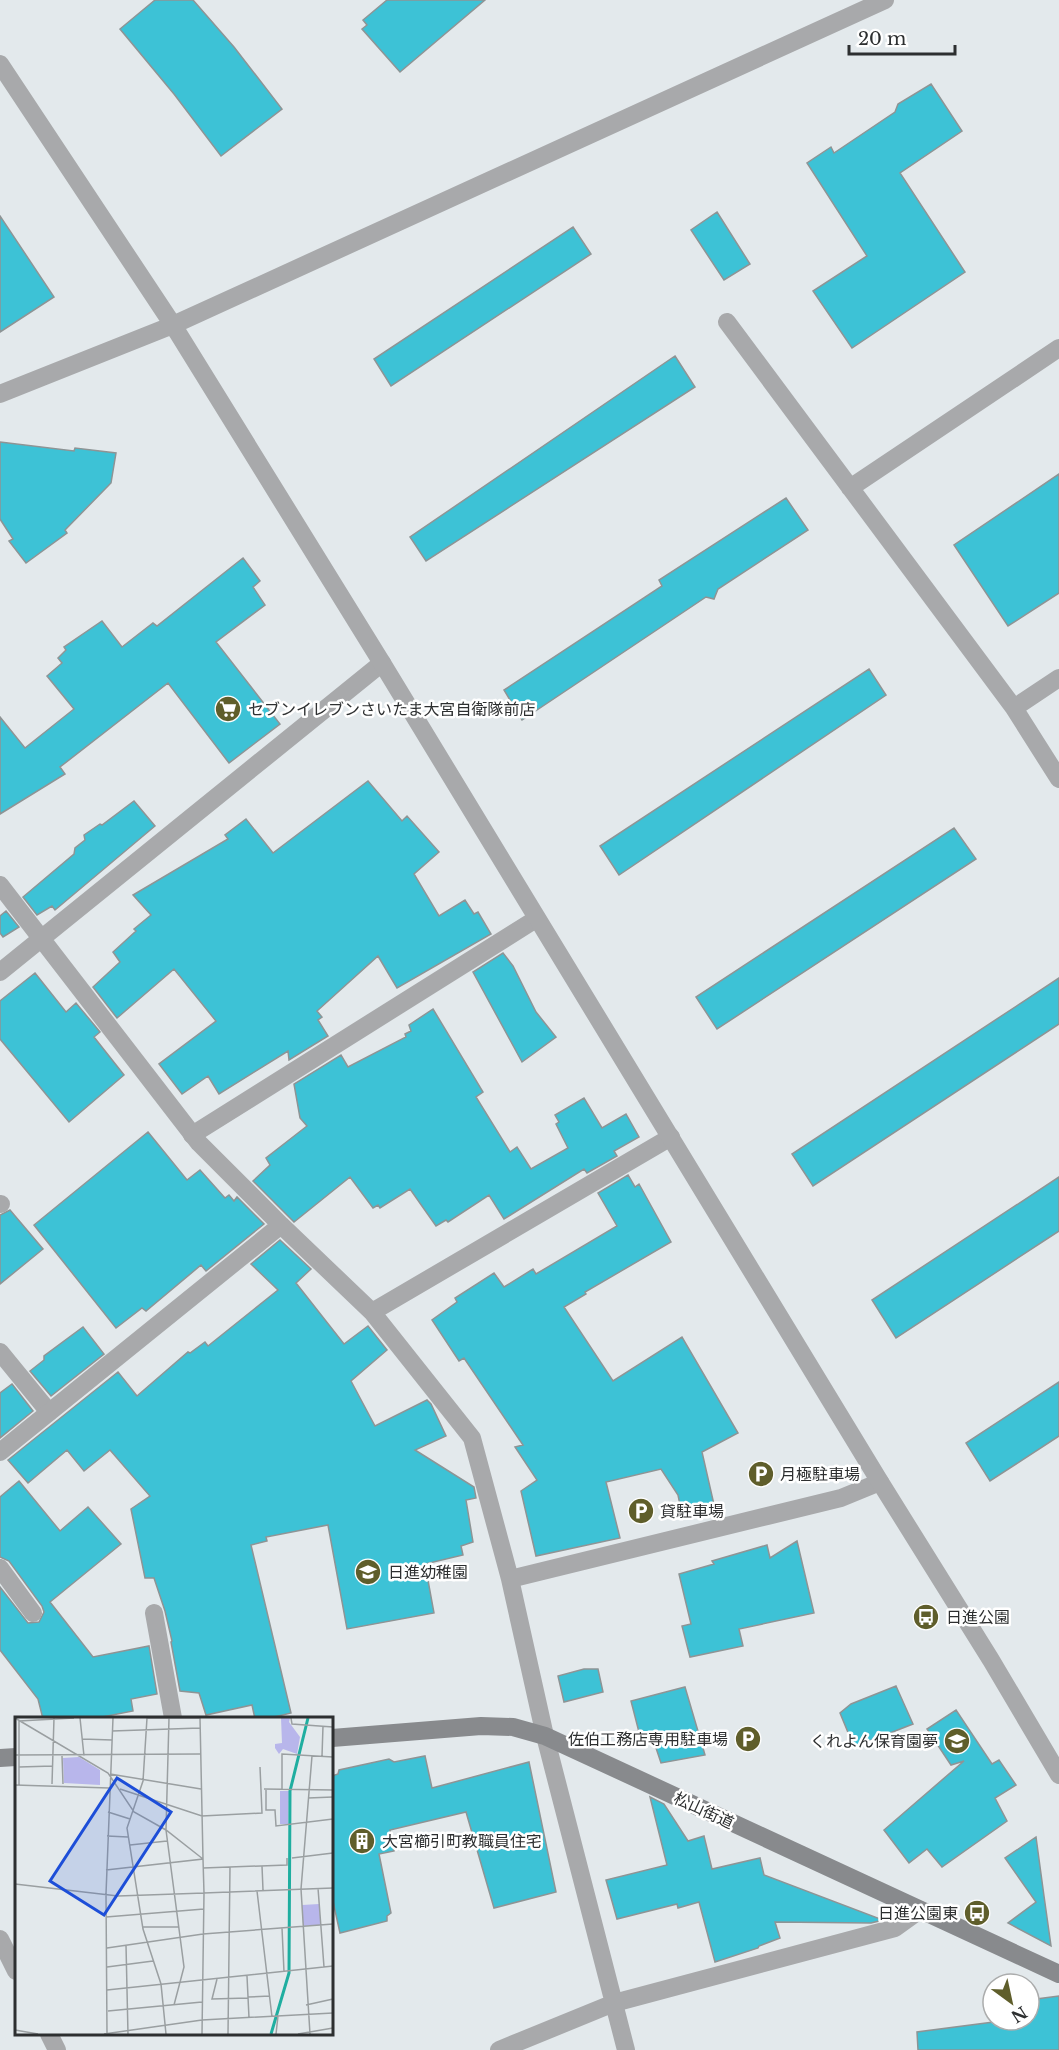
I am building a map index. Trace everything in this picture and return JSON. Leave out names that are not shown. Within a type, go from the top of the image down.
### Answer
[{"type":"main road","name":"松山街道","points":[[333,1738],[481,1726],[513,1727],[545,1736],[1059,1974]]},
{"type":"main road","points":[[0,1758],[15,1757]]},
{"type":"street","points":[[0,394],[173,325],[885,0]]},
{"type":"street","points":[[0,64],[173,325],[382,663],[1059,1775]]},
{"type":"street","points":[[727,322],[1014,708],[1059,779]]},
{"type":"street","points":[[850,488],[1059,348]]},
{"type":"street","points":[[0,972],[382,663]]},
{"type":"street","points":[[1014,708],[1059,678]]},
{"type":"street","points":[[0,885],[192,1135],[372,1312],[472,1438],[510,1579],[545,1736],[626,2050]]},
{"type":"street","points":[[192,1135],[536,919]]},
{"type":"street","points":[[372,1312],[671,1137]]},
{"type":"street","points":[[0,1452],[281,1225]]},
{"type":"street","points":[[0,1352],[49,1412]]},
{"type":"street","points":[[510,1579],[841,1498],[880,1482]]},
{"type":"street","points":[[0,1568],[33,1613]]},
{"type":"street","points":[[154,1613],[173,1717]]},
{"type":"street","points":[[499,2050],[614,2002],[895,1928],[920,1910]]},
{"type":"street","points":[[0,1940],[15,1969]]},
{"type":"street","points":[[50,2035],[57,2050]]},
{"type":"building","points":[[155,0],[193,0],[234,47],[282,109],[221,156],[174,94],[120,29]]},
{"type":"building","points":[[387,0],[485,0],[400,72],[362,29],[367,25],[363,20]]},
{"type":"building","points":[[931,84],[962,131],[900,173],[965,272],[852,348],[813,291],[867,256],[807,163],[831,147],[834,153],[895,112],[898,104]]},
{"type":"building","points":[[717,212],[750,264],[724,280],[691,230]]},
{"type":"building","points":[[0,216],[54,297],[0,332]]},
{"type":"building","points":[[573,227],[591,254],[391,386],[374,359]]},
{"type":"building","points":[[675,356],[695,387],[426,561],[410,537]]},
{"type":"building","points":[[0,442],[74,451],[75,448],[116,453],[111,483],[65,530],[67,533],[26,563],[9,541],[13,539],[0,519]]},
{"type":"building","points":[[1059,474],[1059,593],[1008,626],[954,545]]},
{"type":"building","points":[[786,498],[808,530],[718,589],[714,599],[706,597],[522,720],[504,690],[662,586],[659,580]]},
{"type":"building","points":[[243,558],[260,581],[253,587],[265,605],[216,642],[280,724],[229,763],[168,683],[60,767],[65,774],[0,814],[0,717],[25,748],[74,709],[47,676],[62,663],[58,658],[66,650],[64,647],[102,621],[122,647],[153,623],[157,626]]},
{"type":"building","points":[[869,669],[886,695],[619,875],[600,846]]},
{"type":"building","points":[[368,781],[402,821],[407,816],[439,852],[414,874],[439,916],[465,900],[474,914],[478,912],[491,934],[397,988],[378,956],[317,1011],[322,1017],[318,1020],[328,1036],[289,1060],[288,1051],[219,1094],[208,1076],[182,1094],[159,1064],[216,1021],[174,969],[117,1018],[93,987],[120,962],[113,952],[136,931],[134,929],[151,915],[133,895],[228,839],[225,835],[246,819],[273,853]]},
{"type":"building","points":[[134,801],[155,826],[55,910],[52,906],[37,915],[23,897],[74,854],[75,848],[85,840],[84,835],[100,824],[102,825]]},
{"type":"building","points":[[954,828],[976,859],[717,1029],[696,997]]},
{"type":"building","points":[[6,911],[19,927],[3,937],[0,933],[0,916]]},
{"type":"building","points":[[503,953],[513,966],[536,1012],[556,1037],[522,1062],[473,972]]},
{"type":"building","points":[[35,973],[66,1012],[76,1003],[100,1032],[94,1037],[124,1075],[69,1122],[0,1039],[0,1001]]},
{"type":"building","points":[[1059,978],[1059,1024],[813,1186],[792,1154]]},
{"type":"building","points":[[433,1009],[483,1092],[476,1097],[510,1152],[517,1147],[531,1169],[568,1148],[556,1124],[559,1122],[555,1115],[584,1098],[602,1128],[626,1114],[639,1137],[614,1151],[617,1156],[587,1173],[584,1169],[504,1219],[489,1195],[448,1222],[446,1220],[436,1226],[410,1189],[380,1208],[378,1205],[373,1208],[350,1177],[294,1222],[253,1181],[270,1165],[266,1158],[307,1126],[300,1118],[294,1084],[341,1055],[348,1067],[406,1037],[405,1034],[411,1031],[409,1025]]},
{"type":"building","points":[[148,1132],[187,1180],[200,1170],[225,1198],[229,1195],[234,1201],[237,1197],[264,1224],[206,1271],[201,1265],[146,1311],[142,1308],[116,1328],[34,1225]]},
{"type":"building","points":[[628,1175],[635,1187],[639,1184],[671,1242],[585,1292],[586,1294],[564,1307],[613,1381],[682,1337],[738,1433],[702,1452],[715,1509],[682,1515],[678,1495],[661,1469],[606,1482],[620,1538],[536,1556],[521,1491],[537,1480],[515,1447],[523,1445],[464,1358],[459,1361],[432,1320],[457,1302],[455,1298],[494,1273],[504,1287],[533,1269],[536,1274],[617,1226],[598,1193]]},
{"type":"building","points":[[1059,1177],[1059,1231],[896,1338],[872,1300]]},
{"type":"building","points":[[10,1210],[43,1249],[0,1284],[0,1215]]},
{"type":"building","points":[[280,1240],[311,1269],[296,1283],[344,1344],[368,1326],[387,1350],[351,1381],[375,1426],[427,1400],[446,1436],[415,1450],[474,1487],[476,1498],[466,1500],[473,1542],[461,1546],[463,1555],[425,1564],[434,1613],[347,1629],[328,1525],[266,1537],[267,1541],[251,1545],[291,1713],[274,1717],[255,1717],[252,1705],[206,1715],[199,1693],[180,1691],[165,1611],[154,1578],[145,1578],[131,1509],[150,1496],[110,1450],[84,1471],[67,1450],[28,1483],[8,1460],[118,1372],[137,1396],[188,1352],[190,1353],[205,1342],[208,1346],[278,1290],[251,1264]]},
{"type":"building","points":[[83,1327],[104,1354],[51,1396],[30,1371],[44,1360],[44,1356]]},
{"type":"building","points":[[1059,1382],[1059,1436],[990,1481],[966,1443]]},
{"type":"building","points":[[12,1384],[33,1411],[0,1438],[0,1393]]},
{"type":"building","points":[[19,1481],[60,1531],[88,1507],[121,1544],[50,1602],[93,1657],[149,1646],[157,1694],[131,1699],[133,1711],[102,1717],[42,1717],[38,1699],[0,1650],[0,1587],[28,1623],[39,1622],[44,1612],[9,1561],[0,1557],[0,1497]]},
{"type":"building","points":[[797,1541],[814,1613],[739,1629],[743,1646],[690,1657],[682,1626],[691,1624],[679,1574],[714,1564],[712,1561],[767,1545],[770,1558]]},
{"type":"building","points":[[584,1669],[598,1669],[603,1692],[564,1702],[558,1676]]},
{"type":"building","points":[[896,1686],[913,1724],[854,1747],[840,1713],[851,1704]]},
{"type":"building","points":[[685,1687],[705,1755],[661,1763],[653,1739],[641,1740],[631,1701]]},
{"type":"building","points":[[956,1710],[992,1764],[999,1760],[1016,1785],[995,1798],[1007,1821],[942,1867],[927,1849],[909,1863],[884,1830],[964,1761],[951,1765],[927,1729]]},
{"type":"building","points":[[425,1756],[432,1788],[529,1762],[556,1892],[494,1908],[466,1812],[390,1830],[394,1851],[379,1854],[391,1913],[387,1916],[387,1921],[340,1933],[333,1902],[333,1776],[338,1774],[339,1770],[389,1759],[394,1762]]},
{"type":"building","points":[[650,1797],[664,1804],[688,1841],[704,1836],[712,1869],[760,1858],[764,1875],[883,1920],[871,1923],[775,1922],[780,1938],[715,1962],[699,1902],[678,1908],[677,1904],[617,1919],[606,1880],[667,1865]]},
{"type":"building","points":[[1036,1837],[1051,1946],[1008,1923],[1036,1902],[1005,1858]]},
{"type":"building","points":[[1059,1996],[1059,2050],[918,2050],[917,2032],[981,2024],[981,2032],[1041,2032],[1041,1998]]},
{"type":"place","name":"セブンイレブンさいたま大宮自衛隊前店","points":[[228,709]]},
{"type":"place","name":"月極駐車場","points":[[761,1474]]},
{"type":"place","name":"貸駐車場","points":[[641,1511]]},
{"type":"place","name":"日進幼稚園","points":[[368,1572]]},
{"type":"place","name":"日進公園","points":[[926,1617]]},
{"type":"place","name":"佐伯工務店専用駐車場","points":[[748,1739]]},
{"type":"place","name":"くれよん保育園夢","points":[[957,1741]]},
{"type":"place","name":"大宮櫛引町教職員住宅","points":[[362,1841]]},
{"type":"place","name":"日進公園東","points":[[977,1913]]}]
